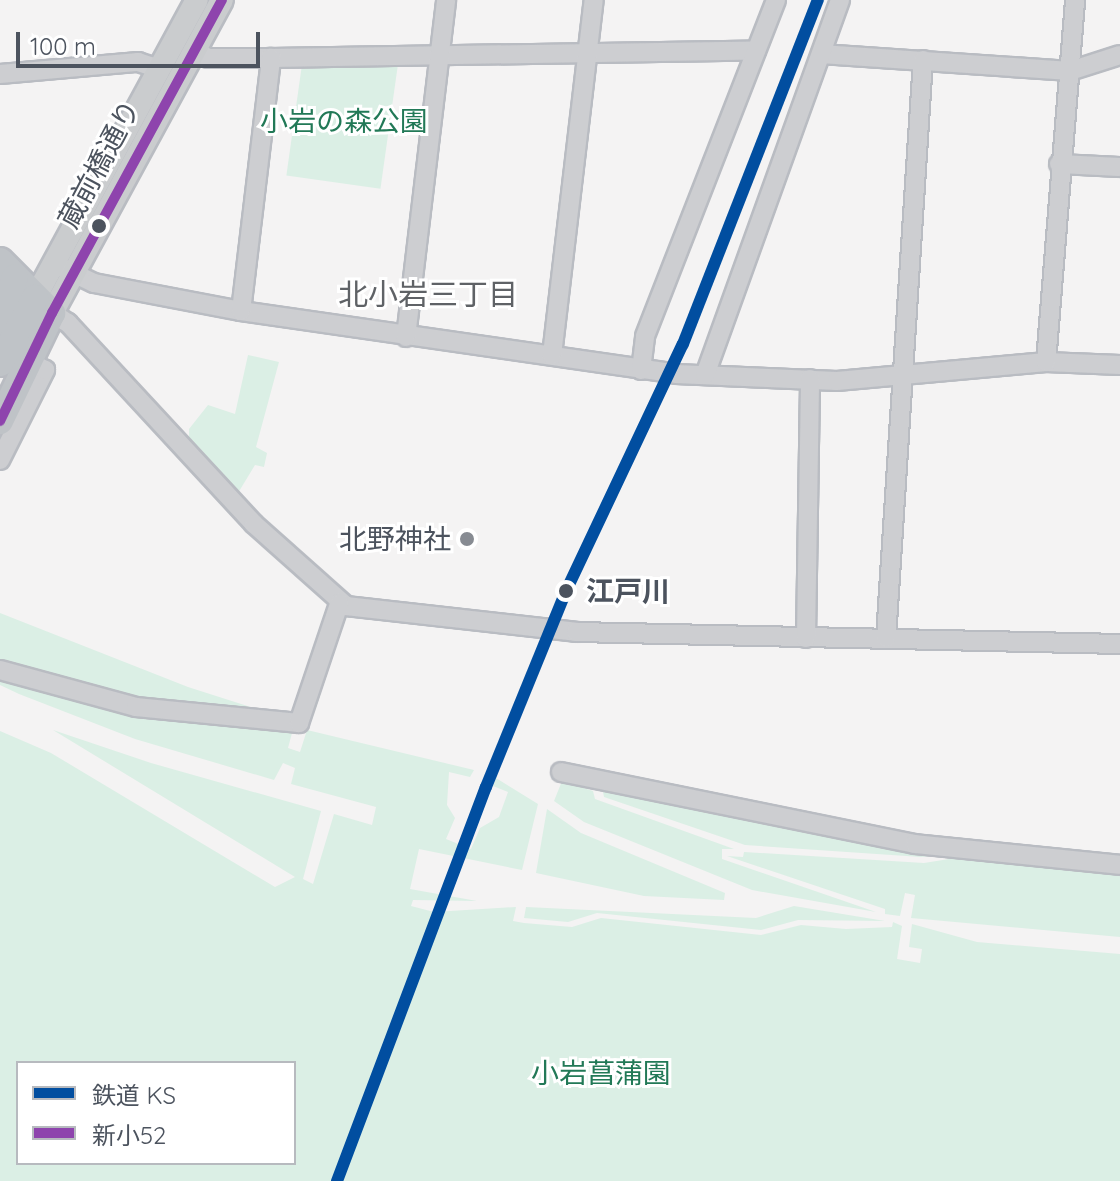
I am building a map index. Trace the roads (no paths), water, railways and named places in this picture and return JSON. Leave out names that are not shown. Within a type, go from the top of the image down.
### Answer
[{"type":"highway","points":[[7,269],[43,306]]},
{"type":"highway","points":[[0,322],[7,269]]},
{"type":"highway","points":[[0,421],[29,361],[43,306]]},
{"type":"highway","points":[[0,363],[43,306]]},
{"type":"main road","name":"蔵前橋通り","points":[[43,306],[53,263],[197,0]]},
{"type":"main road","name":"蔵前橋通り","points":[[43,306],[74,274],[222,0]]},
{"type":"street","points":[[406,337],[446,0]]},
{"type":"street","points":[[552,355],[594,0]]},
{"type":"street","points":[[641,370],[645,336],[776,0]]},
{"type":"street","points":[[705,375],[840,0]]},
{"type":"street","points":[[1046,362],[1059,164],[1075,0]]},
{"type":"street","points":[[195,51],[208,58],[271,58],[588,49],[756,50]]},
{"type":"street","points":[[821,54],[1070,71],[1120,55]]},
{"type":"street","points":[[241,311],[271,58]]},
{"type":"street","points":[[886,638],[923,60]]},
{"type":"street","points":[[0,74],[138,62],[159,69]]},
{"type":"street","points":[[1059,164],[1120,167]]},
{"type":"street","points":[[53,263],[94,283],[241,311],[641,370],[810,379],[901,375],[1046,362],[1120,365]]},
{"type":"street","points":[[43,306],[68,323],[254,524],[339,604],[520,629],[1120,644]]},
{"type":"street","points":[[0,460],[45,370],[29,361]]},
{"type":"street","points":[[806,638],[810,379]]},
{"type":"street","points":[[0,670],[136,707],[299,723],[339,604]]},
{"type":"street","points":[[561,772],[915,844],[1120,865]]},
{"type":"rail line","name":"KS","points":[[337,1181],[486,787],[566,591],[683,344],[818,0]]},
{"type":"place","name":"北野神社","points":[[467,539]]},
{"type":"place","name":"江戸川","points":[[566,591]]},
{"type":"district","name":"北小岩三丁目","points":[[428,294]]},
{"type":"park label","name":"小岩の森公園","points":[[344,121]]},
{"type":"park label","name":"小岩菖蒲園","points":[[601,1073]]}]
